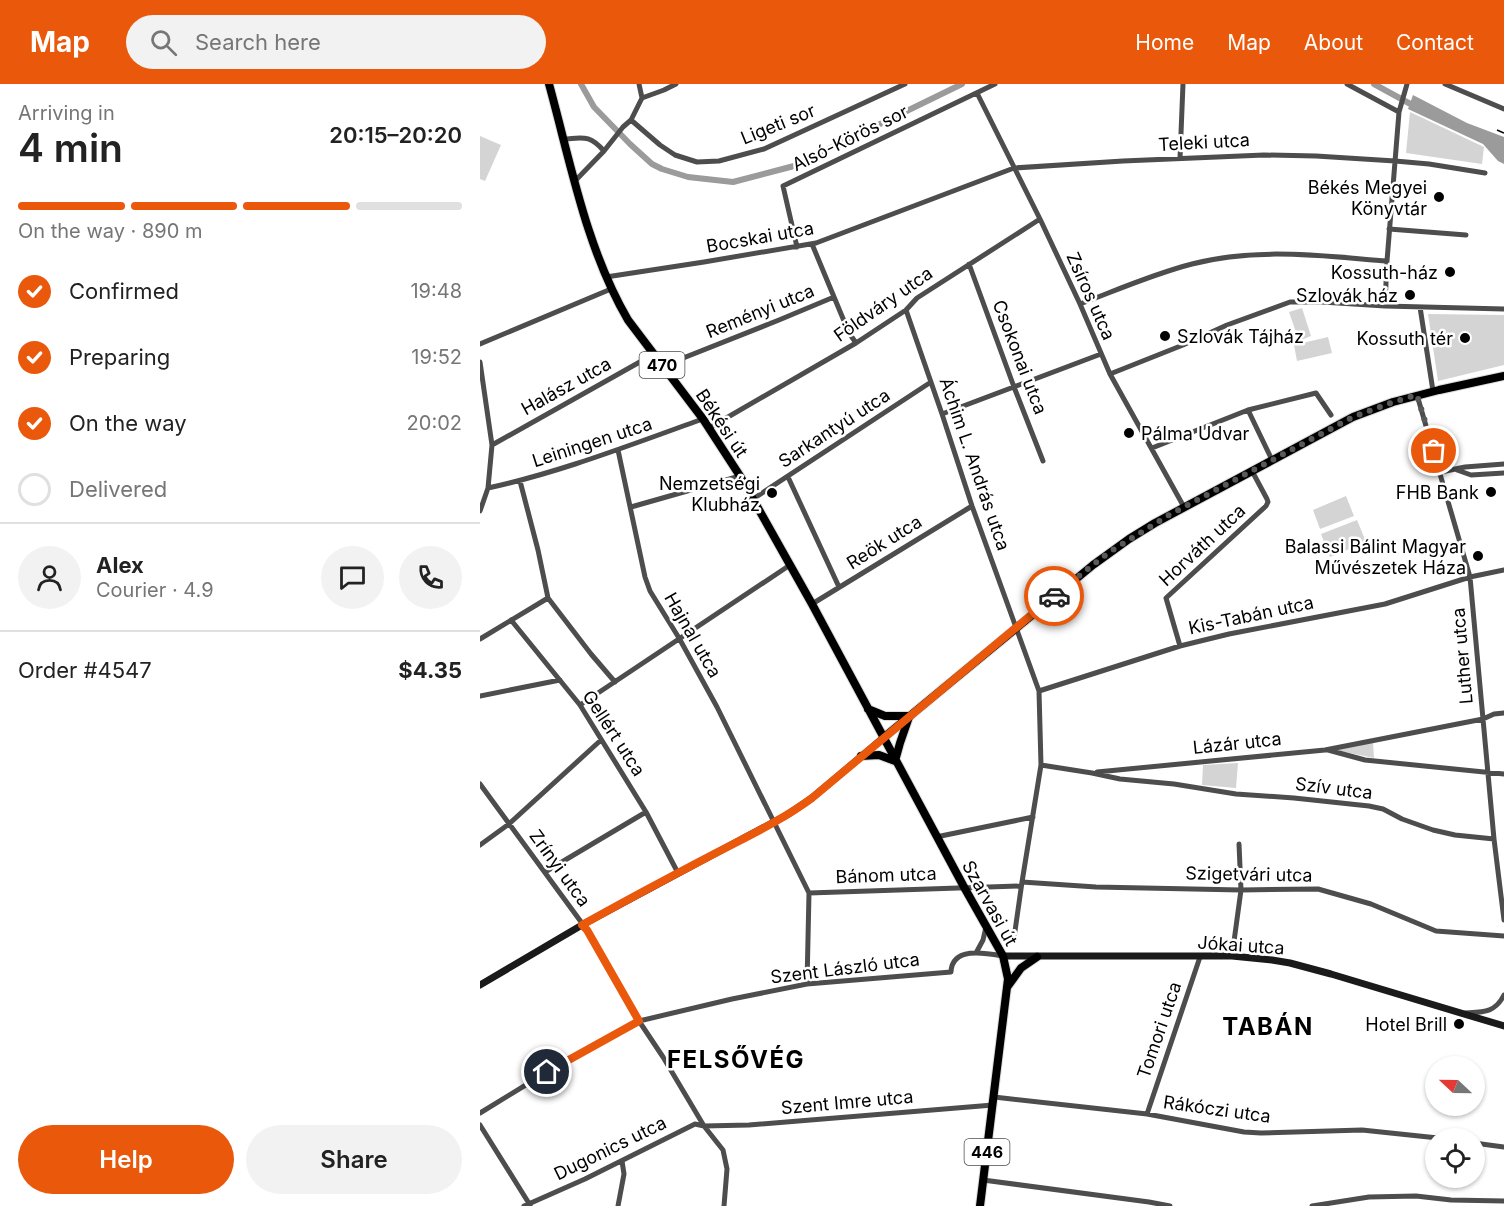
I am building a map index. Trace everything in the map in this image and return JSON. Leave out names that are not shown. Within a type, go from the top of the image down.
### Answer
[{"type":"main road","name":"Békési út","points":[[549,84],[574,182],[611,289],[628,320],[709,428],[740,476],[812,604],[883,738]]},
{"type":"main road","points":[[480,985],[582,925],[775,822],[812,798],[1016,627],[1108,553],[1146,528],[1324,432],[1372,409],[1433,391],[1503,378]]},
{"type":"main road","points":[[868,709],[885,716],[910,716]]},
{"type":"main road","points":[[861,756],[879,755],[895,761],[910,716]]},
{"type":"main road","name":"Szarvasi út","points":[[883,738],[1003,956],[1007,973],[980,1206]]},
{"type":"main road","name":"Jókai utca","points":[[1003,956],[1253,957],[1290,963],[1504,1026]]},
{"type":"main road","points":[[1007,987],[1021,968],[1037,957]]},
{"type":"street","points":[[574,182],[623,127],[634,123],[642,98],[639,84]]},
{"type":"street","points":[[642,98],[676,84]]},
{"type":"street","name":"Ligeti sor","points":[[634,123],[675,155],[697,162],[719,161],[764,149],[905,84]]},
{"type":"street","name":"Alsó-Körös sor","points":[[797,247],[783,186],[995,84]]},
{"type":"street","points":[[1180,158],[1183,84]]},
{"type":"street","points":[[1347,84],[1400,109]]},
{"type":"street","points":[[1445,84],[1504,109]]},
{"type":"street","points":[[1385,306],[1400,109],[1407,87]]},
{"type":"street","name":"Zsíros utca","points":[[977,93],[1040,219],[1110,374],[1184,507]]},
{"type":"street","points":[[563,139],[590,138],[604,151]]},
{"type":"street","name":"Teleki utca","points":[[1014,168],[1264,155],[1326,156],[1395,161],[1485,173]]},
{"type":"street","name":"Bocskai utca","points":[[606,277],[812,244],[1014,168]]},
{"type":"street","name":"Földváry utca","points":[[709,428],[856,343],[906,310],[917,298],[1040,219]]},
{"type":"street","points":[[1389,230],[1466,235]]},
{"type":"street","points":[[812,244],[849,333],[856,343]]},
{"type":"street","points":[[1080,304],[1156,275],[1221,258],[1270,253],[1387,261]]},
{"type":"street","name":"Csokonai utca","points":[[969,264],[1043,461]]},
{"type":"street","points":[[480,344],[611,289]]},
{"type":"street","name":"Reményi utca","points":[[663,366],[834,297]]},
{"type":"street","points":[[1110,374],[1227,325],[1290,302],[1504,309]]},
{"type":"street","points":[[1420,307],[1433,391]]},
{"type":"street","name":"Áchim L. András utca","points":[[906,310],[972,506],[1016,627]]},
{"type":"street","name":"Halász utca","points":[[492,445],[654,354]]},
{"type":"street","points":[[942,414],[1101,354]]},
{"type":"street","points":[[480,362],[492,445],[488,488],[481,503],[480,512]]},
{"type":"street","name":"Sarkantyú utca","points":[[753,499],[931,382]]},
{"type":"street","points":[[1152,448],[1248,410],[1316,393],[1331,415]]},
{"type":"street","name":"Luther utca","points":[[1417,395],[1470,577],[1494,839],[1501,859],[1504,920]]},
{"type":"street","points":[[1248,410],[1272,460]]},
{"type":"street","name":"Leiningen utca","points":[[488,488],[520,481],[703,420]]},
{"type":"street","name":"Hajnal utca","points":[[618,450],[650,591],[717,707],[809,893]]},
{"type":"street","points":[[1441,472],[1465,466],[1504,464]]},
{"type":"street","points":[[1455,470],[1471,475],[1504,473]]},
{"type":"street","name":"Horváth utca","points":[[1180,646],[1166,598],[1266,506],[1267,499],[1252,471]]},
{"type":"street","points":[[631,507],[740,476]]},
{"type":"street","points":[[788,477],[839,587]]},
{"type":"street","points":[[520,481],[548,598],[615,682]]},
{"type":"street","name":"Reök utca","points":[[812,604],[972,506]]},
{"type":"street","points":[[580,705],[790,565]]},
{"type":"street","name":"Kis-Tabán utca","points":[[1039,691],[1180,646],[1229,634],[1385,604],[1470,577],[1504,570]]},
{"type":"street","points":[[480,639],[548,598]]},
{"type":"street","name":"Gellért utca","points":[[512,620],[580,705],[646,812],[678,873]]},
{"type":"street","name":"Szarvasi út","points":[[1014,938],[1041,765],[1039,691],[1016,627]]},
{"type":"street","points":[[480,696],[560,680]]},
{"type":"street","name":"Lázár utca","points":[[1092,773],[1325,750],[1504,713]]},
{"type":"street","points":[[480,845],[509,824],[601,740]]},
{"type":"street","name":"Lázár utca","points":[[1325,750],[1365,760],[1504,774]]},
{"type":"street","name":"Lázár utca","points":[[1041,765],[1120,779],[1174,784],[1236,794]]},
{"type":"street","points":[[1150,782],[1152,766]]},
{"type":"street","name":"Zrínyi utca","points":[[480,784],[587,930],[639,1021],[704,1126],[723,1150],[727,1169],[724,1206]]},
{"type":"street","name":"Szív utca","points":[[1236,794],[1369,806],[1383,809],[1401,819],[1433,830],[1494,839]]},
{"type":"street","points":[[545,872],[646,812]]},
{"type":"street","points":[[936,837],[1033,817]]},
{"type":"street","points":[[1232,956],[1241,890],[1239,844]]},
{"type":"street","name":"Szigetvári utca","points":[[963,887],[1022,884],[1241,890],[1318,889],[1371,904],[1436,932],[1504,936]]},
{"type":"street","name":"Bánom utca","points":[[809,893],[963,887]]},
{"type":"street","points":[[807,984],[809,893]]},
{"type":"street","points":[[975,953],[983,940],[986,927]]},
{"type":"street","points":[[975,953],[1003,956]]},
{"type":"street","name":"Szent László utca","points":[[480,1113],[547,1072],[639,1021],[807,984],[951,972],[952,962],[957,957],[975,953]]},
{"type":"street","name":"Tomori utca","points":[[1146,1114],[1200,957]]},
{"type":"street","points":[[1463,1013],[1492,1009],[1500,1003],[1504,995]]},
{"type":"street","name":"Rákóczi utca","points":[[993,1101],[1146,1114],[1244,1132],[1362,1130],[1425,1137]]},
{"type":"street","name":"Szent Imre utca","points":[[704,1126],[749,1125],[993,1101]]},
{"type":"street","name":"Dugonics utca","points":[[528,1205],[695,1124],[704,1126]]},
{"type":"street","points":[[480,1125],[528,1205]]},
{"type":"street","points":[[1485,1144],[1504,1147]]},
{"type":"street","points":[[618,1206],[624,1174],[622,1161]]},
{"type":"street","points":[[983,1180],[1170,1206]]},
{"type":"street","points":[[1312,1206],[1369,1197],[1416,1196],[1451,1200],[1504,1201]]},
{"type":"shaded area","points":[[1413,95],[1467,123],[1504,137],[1504,164],[1498,161],[1483,144],[1408,109]]},
{"type":"shaded area","points":[[1410,112],[1484,147],[1482,164],[1406,153]]},
{"type":"shaded area","points":[[480,136],[501,145],[485,181],[480,179]]},
{"type":"shaded area","points":[[1302,308],[1311,336],[1299,341],[1289,312]]},
{"type":"shaded area","name":"Kossuth tér","points":[[1428,314],[1504,315],[1504,365],[1438,381]]},
{"type":"shaded area","points":[[1328,337],[1332,353],[1297,361],[1294,345]]},
{"type":"shaded area","points":[[1346,496],[1354,516],[1320,529],[1313,510]]},
{"type":"shaded area","points":[[1357,520],[1366,542],[1330,557],[1321,534]]},
{"type":"shaded area","points":[[1373,742],[1374,758],[1340,751],[1339,748]]},
{"type":"shaded area","points":[[1238,763],[1236,788],[1202,785],[1203,765]]},
{"type":"waterway","points":[[581,84],[594,107],[652,164],[688,177],[733,182],[794,166],[962,84]]},
{"type":"waterway","points":[[1374,84],[1416,107]]},
{"type":"railway","points":[[1497,130],[1504,133]]},
{"type":"way so far","points":[[1054,596],[1108,553],[1155,523],[1335,426],[1372,409],[1417,395],[1434,451]]},
{"type":"place","name":"Békés Megyei Könyvtár","points":[[1439,197]]},
{"type":"place","name":"Kossuth-ház","points":[[1450,272]]},
{"type":"place","name":"Szlovák ház","points":[[1410,295]]},
{"type":"place","name":"Szlovák Tájház","points":[[1165,336]]},
{"type":"place","name":"Kossuth tér","points":[[1465,338]]},
{"type":"place","name":"Pálma Udvar","points":[[1129,433]]},
{"type":"place","name":"FHB Bank","points":[[1491,492]]},
{"type":"place","name":"Nemzetségi Klubház","points":[[772,493]]},
{"type":"place","name":"Balassi Bálint Magyar Művészetek Háza","points":[[1478,556]]},
{"type":"place","name":"Hotel Brill","points":[[1459,1024]]},
{"type":"district","name":"TABÁN","points":[[1268,1026]]},
{"type":"district","name":"FELSŐVÉG","points":[[736,1059]]},
{"type":"route","points":[[547,1072],[639,1021],[582,925],[799,808],[1054,596]]}]
